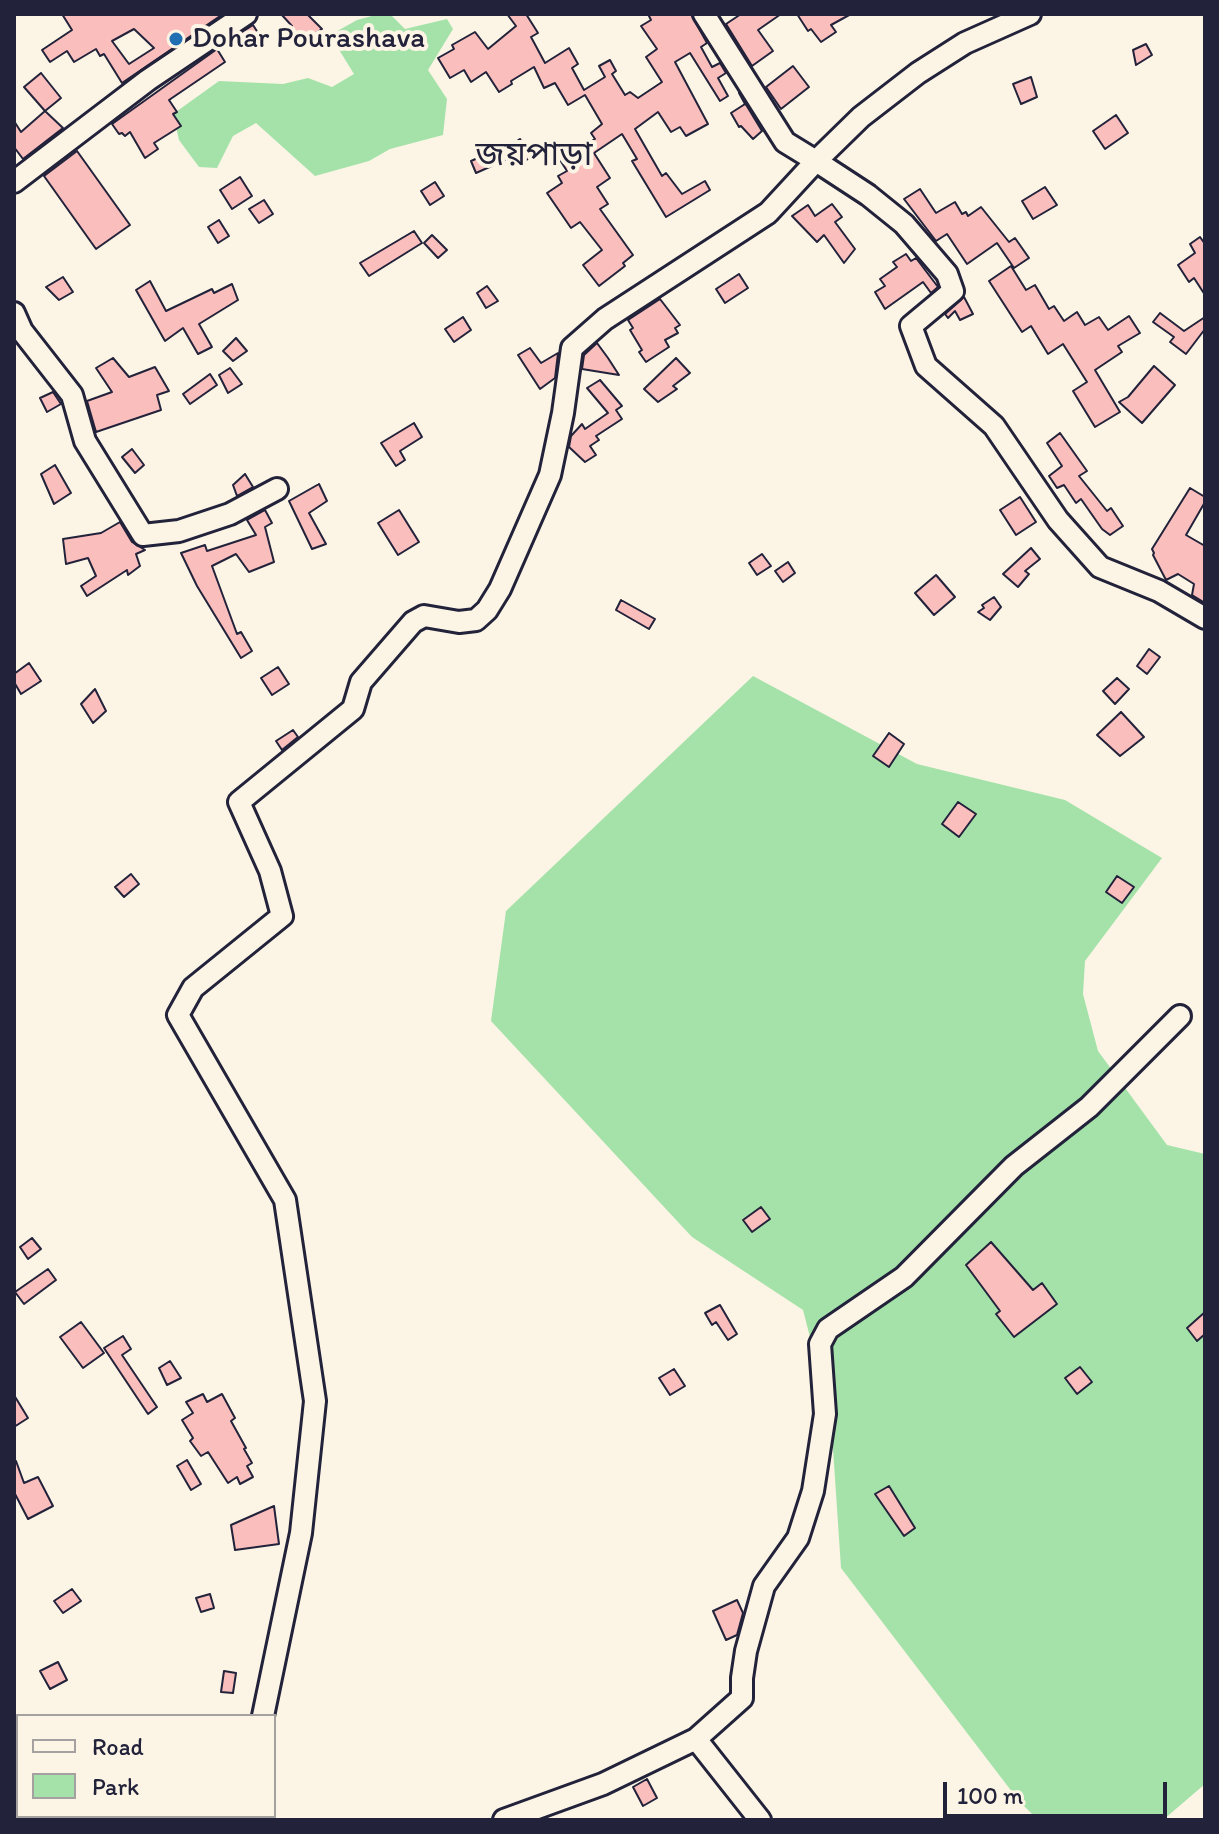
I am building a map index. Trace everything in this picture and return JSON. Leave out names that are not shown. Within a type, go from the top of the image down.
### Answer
[{"type":"street","points":[[14,182],[148,80],[246,14]]},
{"type":"street","points":[[704,14],[785,142],[868,195],[904,224],[947,274],[953,291],[911,326],[926,366],[994,426],[1058,520],[1100,567],[1159,591],[1205,618]]},
{"type":"street","points":[[263,1714],[301,1533],[315,1401],[285,1200],[178,1015],[193,988],[282,916],[270,871],[239,802],[353,709],[361,682],[413,622],[424,616],[459,622],[476,620],[487,610],[527,533],[550,475],[572,348],[605,319],[768,213],[861,117],[918,73],[965,43],[1030,14]]},
{"type":"street","points":[[14,313],[22,331],[72,395],[85,441],[143,535],[179,531],[230,514],[277,489]]},
{"type":"street","points":[[504,1820],[603,1784],[696,1739],[742,1698],[746,1651],[764,1586],[798,1538],[813,1491],[825,1414],[820,1344],[828,1329],[904,1277],[1014,1166],[1089,1107],[1180,1016]]},
{"type":"street","points":[[696,1739],[760,1820]]},
{"type":"green space","points":[[390,14],[405,29],[447,19],[453,29],[428,70],[447,99],[443,135],[390,149],[369,161],[315,176],[256,123],[233,136],[217,168],[199,167],[179,140],[173,114],[219,81],[283,84],[308,78],[332,87],[354,74],[332,34],[357,20]]},
{"type":"green space","points":[[753,676],[917,764],[1065,800],[1162,858],[1085,961],[1083,994],[1098,1051],[1167,1145],[1205,1154],[1205,1784],[1163,1820],[1038,1820],[1019,1801],[841,1568],[831,1419],[803,1310],[692,1237],[491,1021],[506,911]]},
{"type":"building","points":[[62,14],[223,14],[122,83],[104,54],[100,56],[96,49],[74,62],[67,51],[50,62],[42,50],[72,30]],"holes":[[[134,29],[154,48],[129,64],[112,41]]]},
{"type":"building","points":[[281,14],[307,14],[322,29],[298,44],[288,29],[292,26]]},
{"type":"building","points":[[507,14],[526,14],[538,33],[531,37],[545,63],[569,48],[578,64],[572,68],[584,90],[605,77],[599,66],[610,60],[616,71],[612,74],[625,95],[630,92],[638,98],[662,82],[646,57],[657,49],[641,26],[651,20],[648,14],[691,14],[707,43],[701,47],[712,67],[720,63],[726,73],[718,78],[728,96],[720,101],[690,53],[675,62],[708,124],[686,136],[680,127],[671,132],[658,112],[635,129],[662,176],[666,173],[682,194],[705,181],[710,190],[666,217],[632,161],[637,159],[622,134],[594,153],[610,178],[597,187],[608,204],[600,209],[633,255],[623,263],[625,266],[599,286],[583,265],[602,250],[580,222],[571,228],[547,193],[562,183],[558,176],[567,171],[560,160],[595,139],[591,133],[602,124],[585,95],[568,105],[555,83],[544,88],[534,67],[499,92],[486,72],[471,82],[464,70],[450,78],[438,58],[454,49],[452,45],[475,32],[488,49],[516,26]]},
{"type":"building","points":[[741,14],[781,14],[758,30],[773,51],[752,66],[726,24]]},
{"type":"building","points":[[797,14],[851,14],[831,25],[836,32],[821,42],[811,29],[808,31]]},
{"type":"building","points":[[253,25],[260,36],[243,47],[236,36]]},
{"type":"building","points":[[1146,44],[1152,55],[1136,65],[1133,50]]},
{"type":"building","points":[[217,49],[225,62],[169,100],[181,126],[154,143],[158,149],[145,158],[130,132],[125,136],[119,134],[112,124]]},
{"type":"building","points":[[793,66],[809,87],[781,109],[766,87]]},
{"type":"building","points":[[41,73],[61,98],[45,111],[24,87]]},
{"type":"building","points":[[1031,77],[1037,97],[1021,104],[1013,84]]},
{"type":"building","points":[[739,93],[762,131],[753,139],[739,127],[731,113],[745,104]]},
{"type":"building","points":[[45,111],[63,128],[23,159],[14,147],[14,121],[21,132]]},
{"type":"building","points":[[1116,115],[1128,133],[1105,149],[1093,131]]},
{"type":"building","points":[[520,139],[531,157],[517,166],[512,157],[476,173],[471,161],[496,150],[496,154]]},
{"type":"building","points":[[77,151],[130,225],[96,249],[44,176]]},
{"type":"building","points":[[240,177],[252,196],[232,209],[220,190]]},
{"type":"building","points":[[435,182],[444,196],[430,205],[421,191]]},
{"type":"building","points":[[1045,187],[1057,205],[1033,219],[1022,201]]},
{"type":"building","points":[[920,189],[936,213],[955,202],[962,214],[966,212],[968,216],[981,207],[1009,242],[1015,238],[1029,258],[1014,268],[997,243],[967,264],[947,234],[936,241],[904,199]]},
{"type":"building","points":[[264,200],[273,214],[259,223],[249,209]]},
{"type":"building","points":[[832,204],[842,217],[835,222],[855,249],[844,263],[824,235],[817,242],[792,216],[808,205],[815,216]]},
{"type":"building","points":[[219,220],[229,236],[218,243],[208,227]]},
{"type":"building","points":[[414,231],[422,243],[369,276],[360,263]]},
{"type":"building","points":[[432,235],[447,250],[438,258],[424,243]]},
{"type":"building","points":[[1200,237],[1205,244],[1205,295],[1194,278],[1189,282],[1178,265],[1195,253],[1190,244]]},
{"type":"building","points":[[906,254],[911,261],[916,258],[938,287],[931,293],[923,282],[885,309],[875,292],[885,286],[880,279],[897,267],[893,262]]},
{"type":"building","points":[[1011,266],[1026,290],[1035,285],[1049,309],[1054,306],[1064,321],[1077,312],[1085,325],[1099,317],[1108,330],[1129,316],[1140,333],[1118,346],[1122,352],[1095,370],[1120,412],[1095,427],[1073,391],[1087,382],[1063,344],[1048,354],[1031,326],[1022,332],[989,281]]},
{"type":"building","points":[[739,274],[748,288],[725,303],[716,289]]},
{"type":"building","points":[[63,277],[73,292],[59,300],[46,287]]},
{"type":"building","points":[[150,281],[166,311],[212,289],[214,293],[232,284],[238,300],[199,324],[212,347],[198,354],[183,328],[165,341],[136,290]]},
{"type":"building","points":[[487,286],[498,301],[486,308],[477,293]]},
{"type":"building","points":[[964,297],[973,314],[960,320],[955,311],[948,318],[945,314]]},
{"type":"building","points":[[660,299],[680,325],[675,328],[678,333],[665,340],[669,347],[646,362],[639,352],[642,350],[630,330],[633,328],[628,320]]},
{"type":"building","points":[[1160,313],[1184,331],[1205,317],[1205,329],[1186,354],[1170,342],[1174,337],[1153,322]]},
{"type":"building","points":[[463,317],[471,330],[454,342],[445,329]]},
{"type":"building","points":[[236,338],[247,351],[233,361],[223,351]]},
{"type":"building","points":[[597,343],[619,375],[582,369],[584,355]]},
{"type":"building","points":[[530,348],[541,363],[558,353],[555,378],[540,389],[518,355]]},
{"type":"building","points":[[113,358],[129,377],[155,367],[169,391],[157,395],[161,410],[96,432],[87,401],[112,392],[96,368]]},
{"type":"building","points":[[676,358],[690,373],[673,386],[677,389],[658,402],[644,389]]},
{"type":"building","points":[[1154,366],[1175,385],[1142,423],[1119,402],[1128,397]]},
{"type":"building","points":[[230,368],[242,384],[228,393],[219,375]]},
{"type":"building","points":[[210,374],[217,385],[190,404],[183,394]]},
{"type":"building","points":[[600,380],[622,406],[616,410],[622,419],[596,436],[599,440],[590,446],[596,455],[585,462],[569,447],[571,436],[582,424],[585,429],[608,413],[587,388]]},
{"type":"building","points":[[53,392],[61,404],[47,412],[40,398]]},
{"type":"building","points":[[414,423],[422,437],[400,451],[405,460],[396,466],[381,443]]},
{"type":"building","points":[[1060,433],[1087,471],[1079,476],[1107,511],[1111,508],[1123,526],[1110,535],[1102,529],[1081,499],[1076,503],[1064,485],[1057,488],[1049,476],[1062,466],[1047,443]]},
{"type":"building","points":[[132,449],[144,465],[135,473],[122,457]]},
{"type":"building","points":[[55,465],[71,493],[54,504],[41,474]]},
{"type":"building","points":[[245,474],[253,487],[237,496],[233,485]]},
{"type":"building","points":[[319,484],[327,501],[309,513],[326,544],[312,549],[289,501]]},
{"type":"building","points":[[1190,488],[1205,497],[1186,535],[1205,546],[1205,603],[1192,595],[1194,584],[1178,574],[1166,580],[1152,549]]},
{"type":"building","points":[[1020,497],[1036,522],[1016,535],[1000,510]]},
{"type":"building","points":[[265,510],[272,523],[265,527],[274,562],[249,572],[236,554],[212,566],[237,634],[241,632],[252,651],[241,658],[197,586],[181,553],[205,545],[207,551],[256,535],[247,520]]},
{"type":"building","points":[[399,510],[419,542],[398,555],[378,523]]},
{"type":"building","points":[[120,522],[132,542],[145,550],[136,554],[140,566],[128,575],[127,570],[87,596],[81,586],[96,576],[88,558],[66,564],[63,539],[101,533]]},
{"type":"building","points":[[1031,548],[1040,559],[1025,571],[1029,574],[1018,587],[1003,574]]},
{"type":"building","points":[[762,554],[771,566],[757,575],[749,563]]},
{"type":"building","points":[[788,562],[795,573],[783,582],[775,571]]},
{"type":"building","points":[[936,575],[955,597],[934,615],[915,593]]},
{"type":"building","points":[[994,597],[1001,607],[990,620],[978,612]]},
{"type":"building","points":[[621,600],[655,619],[649,629],[616,610]]},
{"type":"building","points":[[1149,649],[1160,657],[1147,674],[1137,666]]},
{"type":"building","points":[[29,663],[41,681],[21,694],[14,682],[14,674]]},
{"type":"building","points":[[278,667],[289,684],[272,695],[261,678]]},
{"type":"building","points":[[1117,678],[1129,689],[1115,704],[1103,691]]},
{"type":"building","points":[[95,689],[106,711],[93,723],[81,704]]},
{"type":"building","points":[[1121,712],[1144,737],[1120,756],[1097,735]]},
{"type":"building","points":[[293,730],[298,737],[282,750],[276,741]]},
{"type":"building","points":[[889,733],[904,744],[889,767],[873,756]]},
{"type":"building","points":[[958,802],[976,814],[959,837],[942,824]]},
{"type":"building","points":[[131,874],[139,884],[124,897],[115,887]]},
{"type":"building","points":[[1117,876],[1134,887],[1122,903],[1106,892]]},
{"type":"building","points":[[761,1207],[770,1219],[752,1232],[743,1220]]},
{"type":"building","points":[[32,1238],[41,1249],[28,1259],[20,1247]]},
{"type":"building","points":[[991,1242],[1033,1290],[1042,1283],[1057,1304],[1014,1337],[996,1314],[1000,1311],[966,1265]]},
{"type":"building","points":[[48,1269],[56,1280],[24,1304],[15,1292]]},
{"type":"building","points":[[720,1305],[737,1334],[728,1340],[716,1322],[712,1325],[705,1313]]},
{"type":"building","points":[[1205,1312],[1205,1334],[1197,1341],[1187,1328]]},
{"type":"building","points":[[81,1322],[104,1353],[83,1368],[60,1337]]},
{"type":"building","points":[[123,1336],[131,1349],[122,1355],[157,1407],[148,1414],[104,1348]]},
{"type":"building","points":[[170,1361],[181,1378],[167,1385],[159,1368]]},
{"type":"building","points":[[1080,1367],[1092,1382],[1077,1394],[1065,1378]]},
{"type":"building","points":[[674,1369],[685,1386],[670,1395],[659,1378]]},
{"type":"building","points":[[203,1394],[207,1402],[222,1394],[235,1418],[231,1421],[252,1463],[247,1466],[253,1477],[240,1484],[237,1477],[228,1483],[208,1452],[201,1456],[190,1441],[193,1438],[182,1420],[193,1413],[186,1402]]},
{"type":"building","points":[[14,1395],[28,1418],[14,1427]]},
{"type":"building","points":[[187,1460],[201,1484],[191,1490],[177,1466]]},
{"type":"building","points":[[16,1461],[24,1483],[38,1477],[53,1506],[28,1519],[14,1492]]},
{"type":"building","points":[[889,1486],[915,1528],[904,1536],[875,1494]]},
{"type":"building","points":[[274,1506],[279,1544],[235,1550],[231,1525]]},
{"type":"building","points":[[72,1589],[81,1601],[63,1613],[54,1601]]},
{"type":"building","points":[[210,1594],[214,1608],[201,1612],[196,1598]]},
{"type":"building","points":[[737,1600],[743,1613],[737,1635],[726,1640],[713,1611]]},
{"type":"building","points":[[58,1662],[67,1680],[50,1689],[40,1671]]},
{"type":"building","points":[[224,1671],[236,1673],[233,1693],[221,1692]]},
{"type":"building","points":[[647,1779],[657,1798],[643,1806],[633,1787]]},
{"type":"place","name":"Dohar Pourashava","points":[[176,39]]},
{"type":"district","name":"জয়পাড়া","points":[[534,156]]}]
